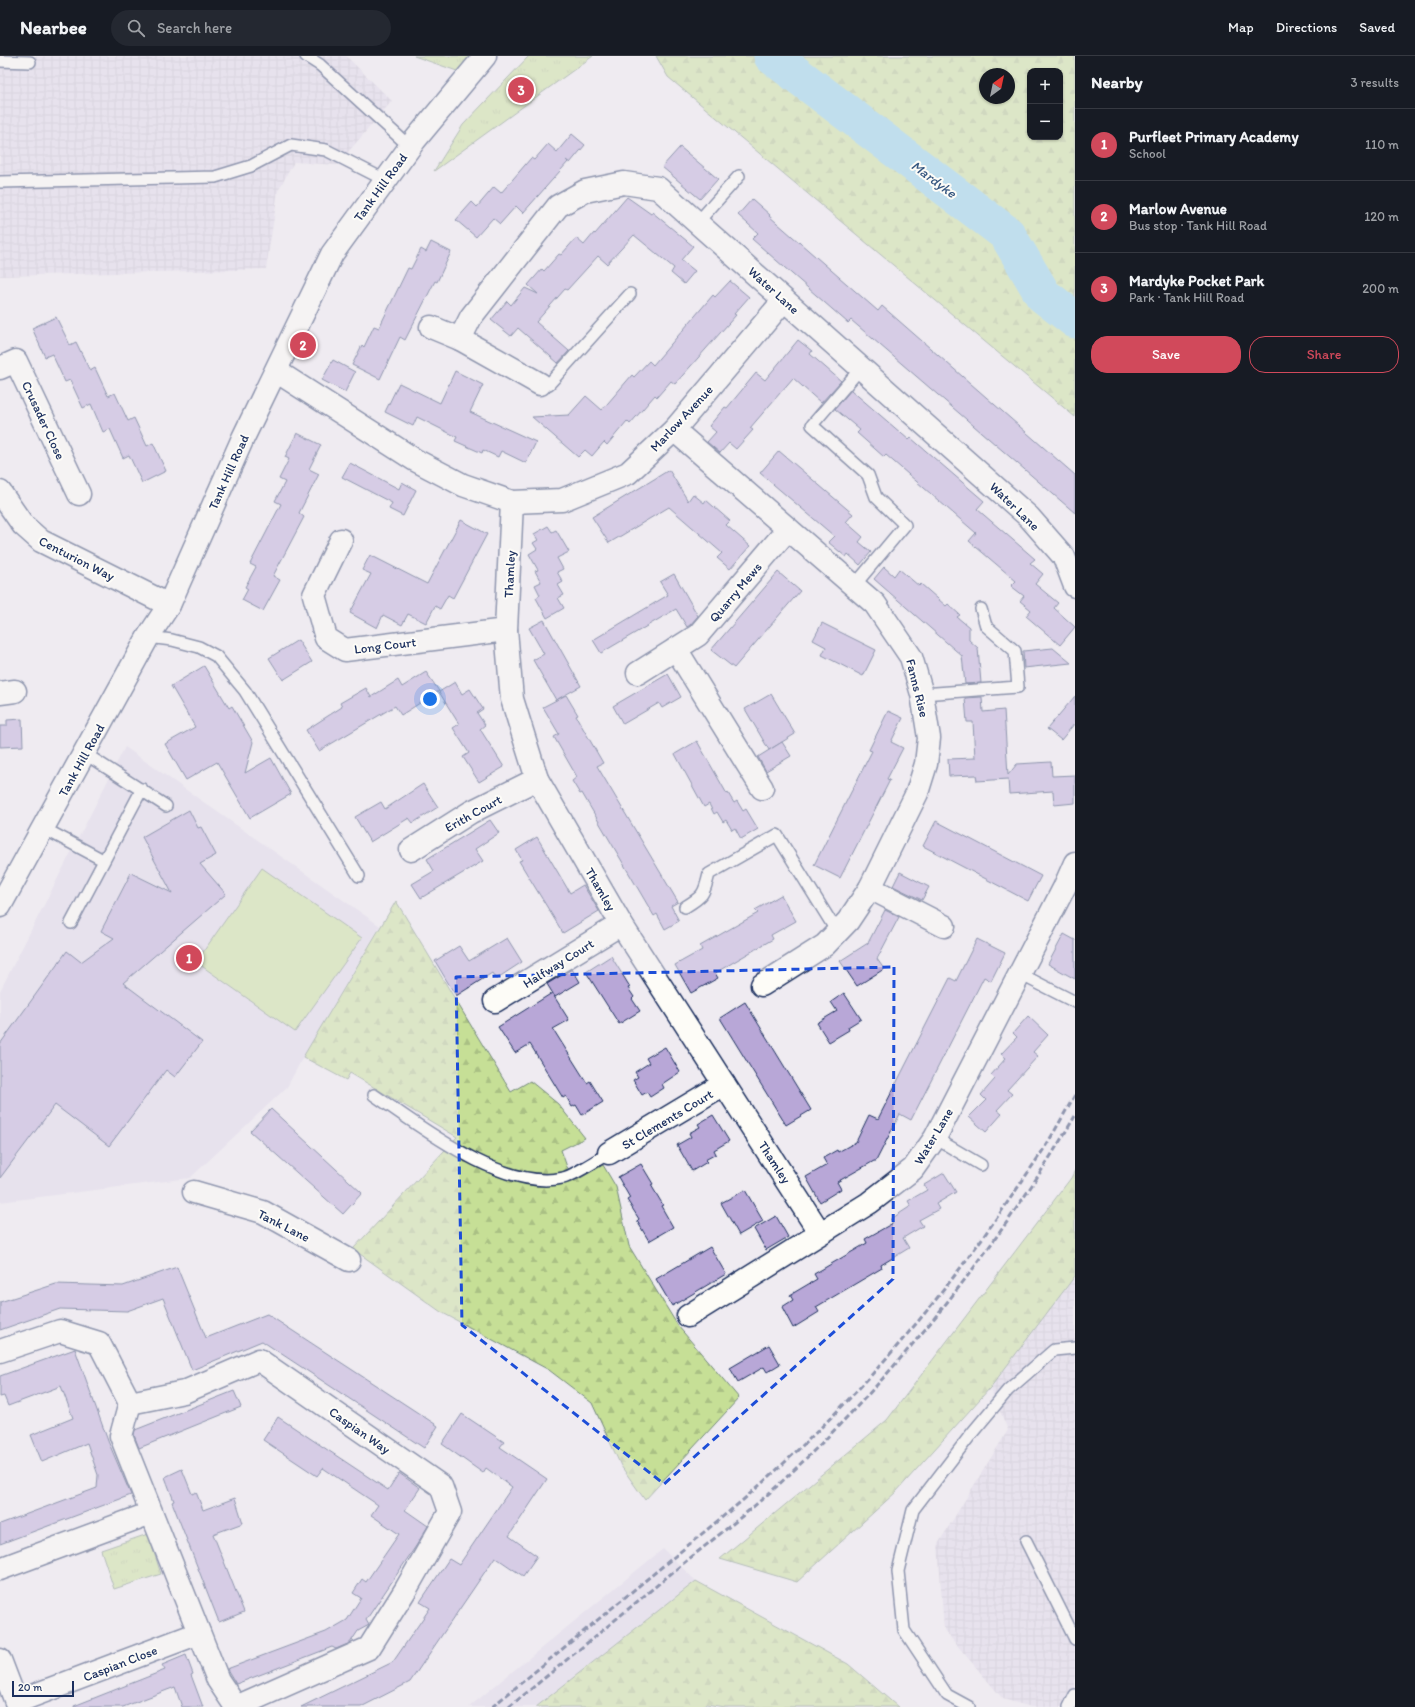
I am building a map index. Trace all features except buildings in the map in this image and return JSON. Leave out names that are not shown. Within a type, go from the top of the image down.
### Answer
[{"type":"street","name":"Tank Hill Road","points":[[0,906],[148,638],[169,604],[243,438],[332,254],[410,147],[485,56]]},
{"type":"street","name":"Water Lane","points":[[460,339],[471,318],[558,206],[585,191],[624,183],[658,188],[1029,516],[1064,557],[1075,586]]},
{"type":"street","name":"Marlow Avenue","points":[[276,371],[415,460],[463,485],[512,502],[562,500],[628,473],[674,430],[784,300]]},
{"type":"street","points":[[431,327],[460,339],[540,384]]},
{"type":"street","name":"Crusader Close","points":[[0,368],[16,361],[79,494]]},
{"type":"street","name":"Fanns Rise","points":[[674,430],[875,604],[911,657],[922,694],[929,738],[926,764],[917,793],[870,888],[848,921],[825,945],[762,986]]},
{"type":"street","name":"Centurion Way","points":[[0,492],[23,525],[40,541],[169,604]]},
{"type":"street","name":"Thamley","points":[[512,502],[506,630],[512,699],[537,779],[621,924],[820,1233]]},
{"type":"street","name":"Quarry Mews","points":[[638,673],[698,635],[788,529]]},
{"type":"street","name":"Long Court","points":[[341,540],[314,595],[326,638],[346,650],[506,630]]},
{"type":"street","points":[[676,649],[762,788]]},
{"type":"street","name":"Erith Court","points":[[411,850],[471,812],[537,779]]},
{"type":"street","name":"Water Lane","points":[[688,1316],[869,1203],[912,1169],[935,1138],[1064,888],[1075,863]]},
{"type":"street","points":[[870,888],[944,926]]},
{"type":"street","name":"Halfway Court","points":[[496,1001],[621,924]]},
{"type":"street","name":"St Clements Court","points":[[609,1153],[724,1084]]},
{"type":"street","name":"Tank Lane","points":[[194,1192],[263,1212],[349,1260]]},
{"type":"street","points":[[0,1351],[60,1331],[99,1343],[130,1403],[121,1436],[218,1680],[236,1707]]},
{"type":"street","name":"Caspian Way","points":[[130,1403],[184,1392],[259,1360],[441,1486],[450,1512],[370,1648],[236,1707]]},
{"type":"street","points":[[0,1569],[151,1513]]},
{"type":"street","name":"Caspian Close","points":[[0,1660],[16,1702],[199,1633]]},
{"type":"lane","points":[[306,56],[320,65],[410,147]]},
{"type":"lane","points":[[0,61],[30,62]]},
{"type":"lane","points":[[0,182],[215,177],[251,166],[291,145],[326,150],[385,180]]},
{"type":"lane","points":[[697,223],[739,176]]},
{"type":"lane","points":[[540,384],[548,384],[630,294]]},
{"type":"lane","points":[[854,586],[905,525],[876,497],[868,474],[812,424],[861,368]]},
{"type":"lane","points":[[922,694],[1018,687],[1015,651],[986,626],[981,610]]},
{"type":"lane","points":[[148,638],[172,640],[199,647],[216,656],[245,691],[359,876]]},
{"type":"lane","points":[[84,753],[142,789],[166,806]]},
{"type":"lane","points":[[71,923],[103,860],[142,789]]},
{"type":"lane","points":[[43,828],[103,860]]},
{"type":"lane","points":[[685,907],[702,897],[709,874],[778,835],[837,932]]},
{"type":"lane","points":[[1020,974],[1075,1002]]},
{"type":"lane","points":[[374,1095],[450,1147],[498,1171],[538,1179],[564,1178],[609,1153]]},
{"type":"lane","points":[[935,1138],[981,1165]]},
{"type":"lane","points":[[969,1707],[947,1695],[904,1630],[898,1571],[913,1510],[972,1433],[1008,1390],[1054,1350],[1075,1348]]},
{"type":"lane","points":[[1026,1541],[1075,1639]]},
{"type":"lane","points":[[1070,1707],[1075,1695]]},
{"type":"highlighted area","points":[[894,967],[893,1279],[664,1484],[462,1325],[456,977]]},
{"type":"shaded area","points":[[0,56],[346,56],[392,101],[337,165],[294,162],[278,191],[266,269],[0,276]]},
{"type":"shaded area","points":[[125,747],[380,926],[287,1087],[190,1178],[0,1202],[0,991]]},
{"type":"shaded area","points":[[1075,1276],[1075,1707],[1031,1707],[1003,1699],[944,1630],[938,1544],[1008,1430],[990,1388]]},
{"type":"shaded area","points":[[663,1549],[696,1581],[536,1707],[469,1707]]},
{"type":"green space","points":[[414,56],[470,56],[457,71]]},
{"type":"green space","points":[[529,56],[593,56],[434,171],[463,125]]},
{"type":"green space","points":[[656,56],[1075,56],[1075,417],[668,77]]},
{"type":"green space","points":[[262,868],[362,938],[295,1032],[196,962]]},
{"type":"green space","points":[[396,901],[511,1092],[530,1081],[558,1104],[585,1138],[561,1150],[567,1167],[577,1180],[603,1165],[616,1187],[629,1246],[678,1326],[739,1398],[645,1500],[621,1466],[592,1403],[549,1370],[441,1312],[353,1249],[457,1137],[350,1073],[346,1080],[303,1057]]},
{"type":"green space","points":[[1075,1170],[1075,1276],[990,1388],[896,1492],[797,1582],[720,1559],[887,1420],[1071,1178]]},
{"type":"green space","points":[[148,1534],[161,1574],[114,1589],[101,1550]]},
{"type":"green space","points":[[696,1581],[848,1664],[898,1707],[724,1707],[706,1704],[702,1707],[536,1707]]},
{"type":"waterway","name":"Mardyke","points":[[772,56],[1007,234],[1043,295],[1075,320]]},
{"type":"railway","points":[[492,1707],[743,1500],[785,1462],[846,1402],[921,1318],[972,1253],[1040,1154],[1075,1095]]},
{"type":"railway","points":[[509,1707],[753,1507],[833,1432],[910,1348],[981,1259],[1045,1165],[1075,1116]]},
{"type":"place","name":"Mardyke Pocket Park","points":[[521,90]]},
{"type":"place","name":"Marlow Avenue","points":[[303,345]]},
{"type":"place","name":"Purfleet Primary Academy","points":[[189,958]]}]
